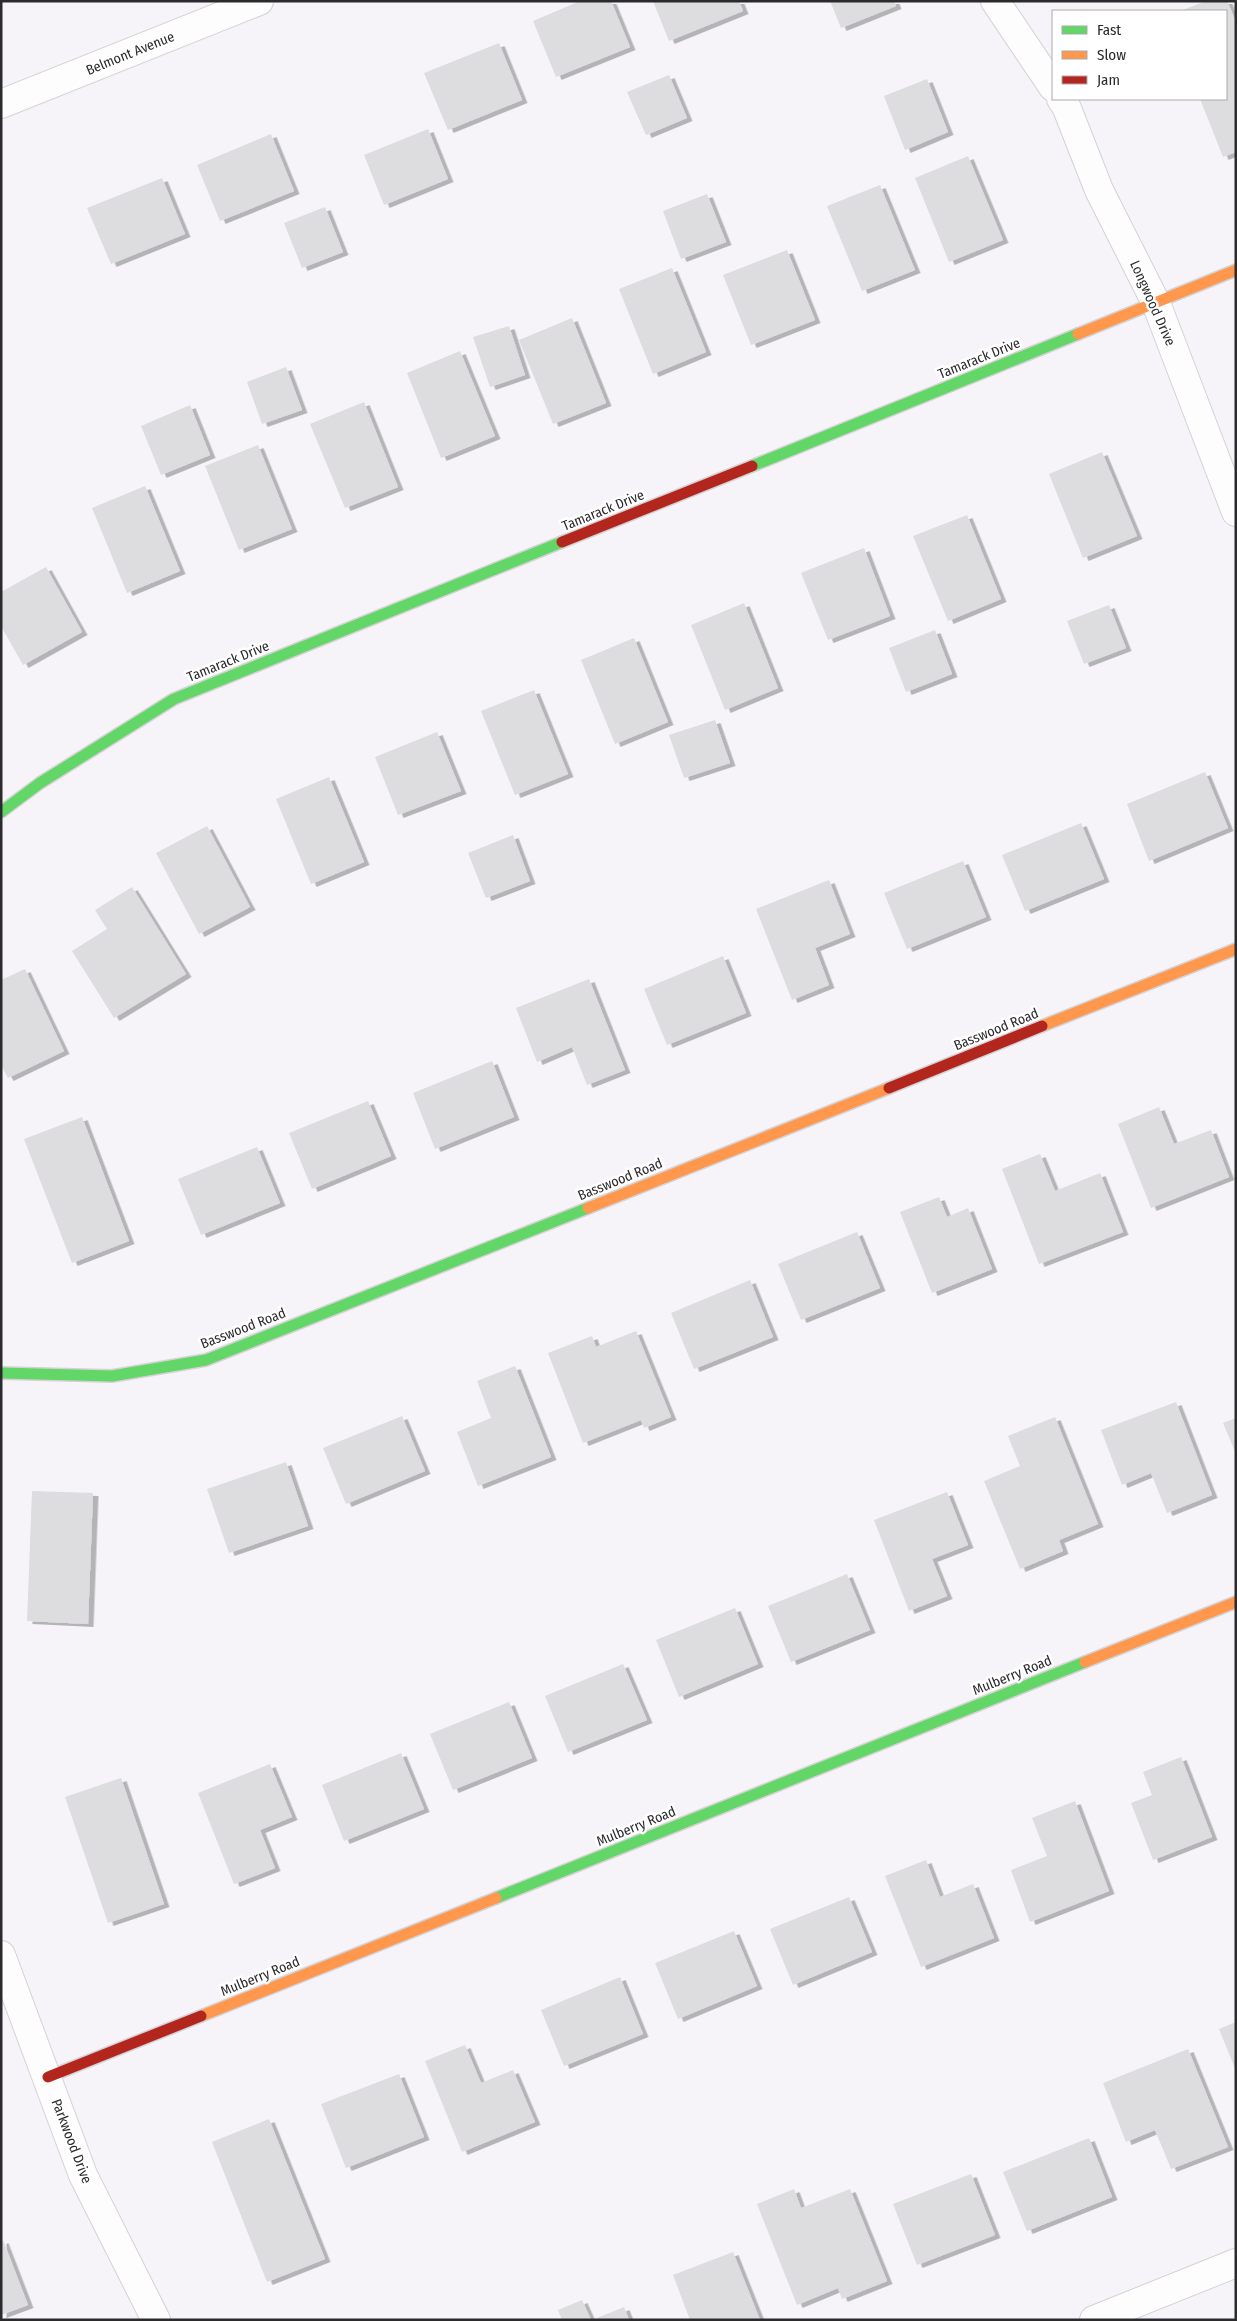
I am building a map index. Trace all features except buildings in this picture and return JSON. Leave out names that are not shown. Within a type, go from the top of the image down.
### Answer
[{"type":"street","name":"Belmont Avenue","points":[[1,104],[259,1]]},
{"type":"street","points":[[995,1],[1052,86]]},
{"type":"street","name":"Longwood Drive","points":[[1062,100],[1066,106],[1099,190],[1156,302],[1236,512]]},
{"type":"street","name":"Tamarack Drive","points":[[1,812],[40,783],[174,699],[1236,270]]},
{"type":"street","name":"Basswood Road","points":[[1,1373],[112,1376],[206,1360],[1236,949]]},
{"type":"street","name":"Mulberry Road","points":[[48,2077],[1236,1602]]},
{"type":"street","name":"Parkwood Drive","points":[[1,1955],[83,2175],[156,2320]]},
{"type":"street","points":[[1094,2320],[1236,2263]]},
{"type":"traffic: fast","points":[[752,466],[1078,334]]},
{"type":"traffic: fast","points":[[1,812],[40,783],[174,699],[562,542]]},
{"type":"traffic: fast","points":[[1,1373],[112,1376],[206,1360],[588,1208]]},
{"type":"traffic: fast","points":[[496,1898],[1085,1662]]},
{"type":"traffic: slow","points":[[1078,334],[1236,270]]},
{"type":"traffic: slow","points":[[1042,1026],[1236,949]]},
{"type":"traffic: slow","points":[[588,1208],[889,1088]]},
{"type":"traffic: slow","points":[[1085,1662],[1236,1602]]},
{"type":"traffic: slow","points":[[201,2016],[496,1898]]},
{"type":"traffic: jam","points":[[562,542],[752,466]]},
{"type":"traffic: jam","points":[[889,1088],[1042,1026]]},
{"type":"traffic: jam","points":[[48,2077],[201,2016]]}]
